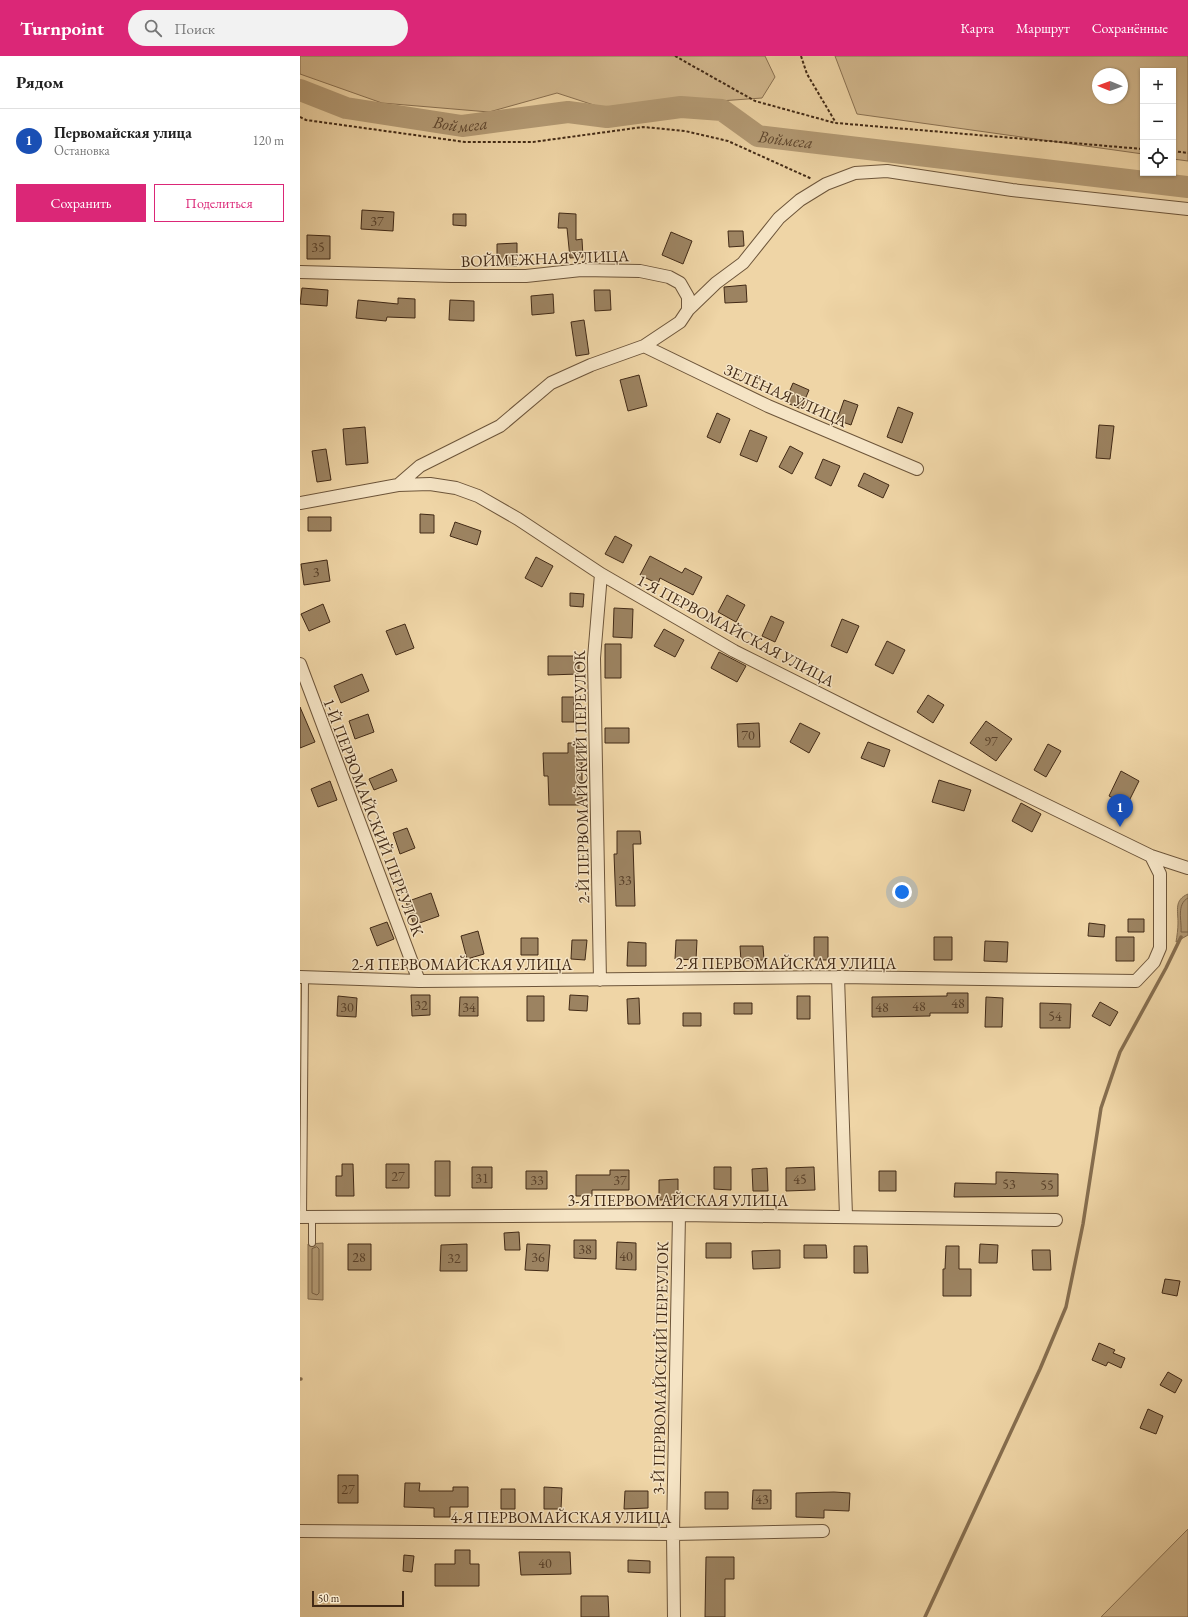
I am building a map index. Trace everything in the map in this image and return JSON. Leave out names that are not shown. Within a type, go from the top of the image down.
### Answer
[{"type":"street","points":[[398,485],[420,466],[500,426],[552,384],[591,365],[644,346],[680,322],[688,310],[716,283],[743,263],[779,218],[800,200],[826,184],[855,174],[887,172],[1012,190],[1188,209]]},
{"type":"street","name":"ВОЙМЕЖНАЯ УЛИЦА","points":[[300,272],[451,276],[526,276],[581,270],[640,271],[669,277],[680,283],[688,297],[688,310]]},
{"type":"street","name":"ЗЕЛЁНАЯ УЛИЦА","points":[[644,346],[768,406],[917,469]]},
{"type":"street","name":"1-Я ПЕРВОМАЙСКАЯ УЛИЦА","points":[[300,504],[398,485],[430,484],[456,488],[478,496],[518,519],[601,574],[734,651],[1151,856],[1188,868]]},
{"type":"street","name":"2-Й ПЕРВОМАЙСКИЙ ПЕРЕУЛОК","points":[[600,980],[594,658],[601,574]]},
{"type":"street","name":"1-Й ПЕРВОМАЙСКИЙ ПЕРЕУЛОК","points":[[300,664],[419,981]]},
{"type":"street","name":"2-Я ПЕРВОМАЙСКАЯ УЛИЦА","points":[[302,977],[419,981],[838,978],[1136,981],[1154,962],[1160,948],[1160,874],[1151,856]]},
{"type":"street","points":[[838,978],[846,1216]]},
{"type":"street","name":"3-Я ПЕРВОМАЙСКАЯ УЛИЦА","points":[[305,1217],[679,1215],[846,1216],[1056,1220]]},
{"type":"street","name":"3-Й ПЕРВОМАЙСКИЙ ПЕРЕУЛОК","points":[[674,1617],[673,1534],[679,1215]]},
{"type":"street","name":"4-Я ПЕРВОМАЙСКАЯ УЛИЦА","points":[[300,1531],[673,1534],[823,1531]]},
{"type":"lane","points":[[302,977],[305,1217],[312,1243]]},
{"type":"path","points":[[675,56],[754,101],[836,123],[1140,149]]},
{"type":"path","points":[[801,56],[807,74],[836,123]]},
{"type":"path","points":[[300,117],[306,120],[466,142],[533,142],[644,127],[686,131],[728,141],[826,184]]},
{"type":"path","points":[[1176,151],[1188,153]]},
{"type":"shaded area","points":[[300,56],[765,56],[775,77],[762,98],[606,109],[557,93],[489,112],[382,103],[300,74]]},
{"type":"shaded area","points":[[835,56],[1188,56],[1188,161],[1176,159],[1176,68],[1140,68],[1140,154],[857,114]]},
{"type":"shaded area","points":[[1188,1529],[1188,1617],[1101,1617]]},
{"type":"water","points":[[1188,894],[1188,935],[1176,942],[1178,925],[1177,910],[1179,902]]},
{"type":"water","points":[[323,1243],[323,1300],[308,1299],[308,1244]]},
{"type":"building","points":[[362,210],[394,212],[393,231],[361,229]]},
{"type":"building","points":[[559,213],[576,214],[576,240],[582,239],[583,257],[570,258],[567,228],[558,228]]},
{"type":"building","points":[[453,214],[466,214],[466,226],[453,225]]},
{"type":"building","points":[[728,231],[743,231],[744,246],[729,247]]},
{"type":"building","points":[[671,232],[692,241],[683,264],[662,255]]},
{"type":"building","points":[[307,235],[330,236],[330,259],[307,259]]},
{"type":"building","points":[[517,243],[517,266],[497,266],[497,244]]},
{"type":"building","points":[[746,285],[747,302],[725,303],[724,287]]},
{"type":"building","points":[[302,288],[328,290],[327,306],[300,304]]},
{"type":"building","points":[[594,290],[610,290],[611,310],[595,311]]},
{"type":"building","points":[[553,294],[554,313],[532,315],[531,296]]},
{"type":"building","points":[[398,298],[415,299],[415,318],[387,317],[386,321],[356,318],[358,300],[398,304]]},
{"type":"building","points":[[450,300],[474,301],[474,321],[449,320]]},
{"type":"building","points":[[584,320],[589,354],[576,356],[571,322]]},
{"type":"building","points":[[639,375],[647,406],[628,411],[620,380]]},
{"type":"building","points":[[793,383],[809,390],[801,409],[785,402]]},
{"type":"building","points":[[844,400],[858,405],[851,425],[837,420]]},
{"type":"building","points":[[898,407],[913,413],[902,443],[887,437]]},
{"type":"building","points":[[717,413],[730,419],[720,443],[707,437]]},
{"type":"building","points":[[1099,425],[1114,426],[1110,459],[1096,458]]},
{"type":"building","points":[[365,427],[368,463],[346,465],[343,429]]},
{"type":"building","points":[[750,430],[767,437],[757,462],[740,455]]},
{"type":"building","points":[[790,446],[803,453],[792,474],[779,467]]},
{"type":"building","points":[[326,449],[331,480],[317,482],[312,451]]},
{"type":"building","points":[[823,459],[840,466],[831,486],[815,478]]},
{"type":"building","points":[[864,473],[889,485],[883,498],[858,486]]},
{"type":"building","points":[[420,514],[434,515],[434,533],[420,533]]},
{"type":"building","points":[[308,517],[331,517],[331,531],[308,531]]},
{"type":"building","points":[[455,522],[481,531],[477,545],[450,536]]},
{"type":"building","points":[[615,536],[632,545],[623,563],[605,554]]},
{"type":"building","points":[[650,556],[682,573],[685,568],[702,577],[693,595],[660,578],[658,584],[640,575]]},
{"type":"building","points":[[536,557],[553,566],[542,587],[525,578]]},
{"type":"building","points":[[327,560],[330,581],[304,585],[301,564]]},
{"type":"building","points":[[570,593],[584,594],[583,607],[570,606]]},
{"type":"building","points":[[727,595],[745,605],[736,622],[718,612]]},
{"type":"building","points":[[323,604],[330,622],[309,631],[301,614]]},
{"type":"building","points":[[614,608],[633,609],[632,638],[613,637]]},
{"type":"building","points":[[771,616],[784,622],[775,642],[762,636]]},
{"type":"building","points":[[842,619],[859,626],[847,653],[831,646]]},
{"type":"building","points":[[405,624],[414,648],[396,655],[386,631]]},
{"type":"building","points":[[664,629],[684,640],[675,657],[654,646]]},
{"type":"building","points":[[887,641],[905,650],[893,674],[875,665]]},
{"type":"building","points":[[605,644],[621,644],[621,678],[605,678]]},
{"type":"building","points":[[719,652],[746,666],[737,682],[711,668]]},
{"type":"building","points":[[548,656],[579,656],[579,674],[548,675]]},
{"type":"building","points":[[362,674],[369,691],[341,703],[334,686]]},
{"type":"building","points":[[928,695],[944,705],[933,723],[917,712]]},
{"type":"building","points":[[562,697],[574,697],[574,722],[562,722]]},
{"type":"building","points":[[300,707],[315,742],[300,748]]},
{"type":"building","points":[[368,714],[374,732],[355,739],[349,721]]},
{"type":"building","points":[[986,721],[1012,739],[996,761],[970,743]]},
{"type":"building","points":[[759,723],[760,747],[738,747],[737,724]]},
{"type":"building","points":[[800,723],[820,733],[809,753],[790,742]]},
{"type":"building","points":[[605,728],[629,728],[629,743],[605,743]]},
{"type":"building","points":[[868,742],[890,750],[884,767],[861,758]]},
{"type":"building","points":[[568,743],[582,743],[582,805],[549,805],[548,776],[544,776],[543,753],[568,753]]},
{"type":"building","points":[[1048,744],[1061,751],[1046,777],[1034,770]]},
{"type":"building","points":[[392,769],[397,781],[374,790],[369,779]]},
{"type":"building","points":[[1121,771],[1139,781],[1127,805],[1109,796]]},
{"type":"building","points":[[939,780],[971,790],[964,811],[932,802]]},
{"type":"building","points":[[330,781],[337,800],[318,807],[311,789]]},
{"type":"building","points":[[1021,803],[1041,814],[1032,832],[1012,821]]},
{"type":"building","points":[[407,828],[415,848],[400,854],[393,833]]},
{"type":"building","points":[[617,831],[640,831],[641,844],[633,844],[635,906],[616,906],[614,854],[617,854]]},
{"type":"building","points":[[431,893],[439,916],[414,925],[406,902]]},
{"type":"building","points":[[1128,919],[1144,919],[1144,932],[1128,932]]},
{"type":"building","points":[[387,922],[394,939],[377,946],[370,928]]},
{"type":"building","points":[[1089,923],[1105,925],[1104,937],[1088,936]]},
{"type":"building","points":[[478,931],[484,954],[467,959],[461,936]]},
{"type":"building","points":[[814,937],[828,937],[828,960],[814,960]]},
{"type":"building","points":[[934,937],[952,937],[952,960],[934,960]]},
{"type":"building","points":[[1116,937],[1134,937],[1134,961],[1116,961]]},
{"type":"building","points":[[521,938],[538,938],[538,955],[521,955]]},
{"type":"building","points":[[572,940],[587,940],[585,960],[571,959]]},
{"type":"building","points":[[676,940],[697,940],[696,960],[675,959]]},
{"type":"building","points":[[985,941],[1008,942],[1007,962],[984,961]]},
{"type":"building","points":[[628,942],[646,943],[646,966],[627,966]]},
{"type":"building","points":[[740,946],[763,946],[764,960],[741,961]]},
{"type":"building","points":[[947,993],[968,993],[968,1013],[930,1013],[930,1016],[872,1017],[872,997],[947,996]]},
{"type":"building","points":[[411,995],[430,995],[430,1015],[412,1016]]},
{"type":"building","points":[[570,995],[588,996],[587,1011],[569,1010]]},
{"type":"building","points":[[338,996],[357,998],[356,1017],[337,1016]]},
{"type":"building","points":[[527,996],[544,996],[544,1021],[527,1021]]},
{"type":"building","points":[[797,996],[810,996],[810,1019],[797,1019]]},
{"type":"building","points":[[460,997],[478,997],[478,1016],[459,1016]]},
{"type":"building","points":[[986,997],[1003,998],[1002,1027],[985,1027]]},
{"type":"building","points":[[639,998],[640,1024],[628,1024],[627,999]]},
{"type":"building","points":[[1100,1002],[1118,1012],[1110,1026],[1092,1016]]},
{"type":"building","points":[[734,1003],[752,1003],[752,1014],[734,1014]]},
{"type":"building","points":[[1040,1003],[1071,1004],[1070,1028],[1040,1028]]},
{"type":"building","points":[[683,1013],[701,1013],[701,1026],[683,1026]]},
{"type":"building","points":[[435,1161],[450,1161],[450,1196],[435,1196]]},
{"type":"building","points":[[342,1164],[353,1164],[354,1196],[336,1196],[336,1176],[342,1176]]},
{"type":"building","points":[[386,1164],[409,1164],[409,1188],[386,1188]]},
{"type":"building","points":[[472,1167],[492,1167],[492,1188],[472,1188]]},
{"type":"building","points":[[714,1167],[731,1167],[731,1190],[714,1189]]},
{"type":"building","points":[[814,1167],[815,1190],[786,1191],[786,1168]]},
{"type":"building","points":[[767,1168],[768,1191],[753,1191],[752,1169]]},
{"type":"building","points":[[610,1170],[629,1170],[629,1190],[592,1190],[592,1196],[576,1196],[576,1175],[610,1175]]},
{"type":"building","points":[[526,1171],[547,1171],[547,1189],[526,1189]]},
{"type":"building","points":[[879,1171],[896,1171],[896,1191],[879,1191]]},
{"type":"building","points":[[996,1172],[1058,1174],[1058,1196],[954,1197],[955,1183],[996,1184]]},
{"type":"building","points":[[678,1179],[678,1199],[659,1200],[659,1180]]},
{"type":"building","points":[[519,1232],[520,1250],[505,1250],[504,1233]]},
{"type":"building","points":[[574,1240],[596,1240],[596,1259],[574,1258]]},
{"type":"building","points":[[617,1242],[636,1243],[636,1270],[616,1269]]},
{"type":"building","points":[[706,1243],[731,1243],[731,1258],[706,1258]]},
{"type":"building","points":[[348,1244],[371,1244],[371,1270],[348,1270]]},
{"type":"building","points":[[467,1244],[467,1271],[440,1271],[441,1245]]},
{"type":"building","points":[[527,1244],[550,1245],[548,1271],[525,1270]]},
{"type":"building","points":[[980,1244],[998,1245],[997,1263],[979,1263]]},
{"type":"building","points":[[804,1245],[826,1245],[827,1258],[804,1258]]},
{"type":"building","points":[[854,1246],[867,1246],[868,1273],[854,1273]]},
{"type":"building","points":[[946,1246],[959,1246],[959,1269],[971,1269],[971,1296],[943,1296],[943,1269],[945,1269]]},
{"type":"building","points":[[780,1250],[780,1268],[753,1269],[752,1251]]},
{"type":"building","points":[[1032,1250],[1050,1250],[1051,1270],[1033,1270]]},
{"type":"building","points":[[1165,1279],[1180,1281],[1177,1296],[1162,1293]]},
{"type":"building","points":[[1099,1343],[1115,1350],[1113,1353],[1125,1358],[1121,1368],[1108,1362],[1106,1366],[1092,1360]]},
{"type":"building","points":[[1168,1372],[1182,1380],[1175,1393],[1160,1385]]},
{"type":"building","points":[[1148,1409],[1163,1416],[1156,1434],[1140,1428]]},
{"type":"building","points":[[338,1475],[358,1475],[358,1503],[338,1503]]},
{"type":"building","points":[[405,1483],[420,1483],[419,1491],[453,1491],[453,1487],[468,1487],[468,1507],[450,1507],[450,1517],[434,1517],[434,1508],[404,1507]]},
{"type":"building","points":[[544,1487],[562,1488],[561,1509],[544,1509]]},
{"type":"building","points":[[501,1489],[515,1489],[515,1509],[501,1509]]},
{"type":"building","points":[[753,1490],[771,1490],[771,1509],[752,1509]]},
{"type":"building","points":[[625,1491],[648,1491],[648,1508],[624,1509]]},
{"type":"building","points":[[705,1492],[728,1492],[728,1509],[705,1509]]},
{"type":"building","points":[[796,1493],[850,1493],[849,1511],[824,1510],[824,1518],[796,1517]]},
{"type":"building","points":[[455,1550],[470,1550],[470,1564],[479,1564],[479,1586],[435,1586],[435,1564],[455,1564]]},
{"type":"building","points":[[519,1552],[570,1552],[571,1574],[521,1575]]},
{"type":"building","points":[[404,1555],[414,1556],[412,1572],[403,1571]]},
{"type":"building","points":[[706,1557],[734,1557],[734,1579],[725,1579],[725,1617],[705,1617]]},
{"type":"building","points":[[628,1560],[650,1561],[650,1573],[628,1572]]},
{"type":"building","points":[[581,1596],[608,1596],[609,1617],[581,1617]]},
{"type":"waterway","name":"Воймега","points":[[300,90],[346,108],[462,126],[568,112],[607,117],[681,107],[722,110],[758,136],[1188,187]]},
{"type":"waterway","points":[[925,1617],[1040,1369],[1066,1307],[1083,1224],[1101,1108],[1120,1052],[1166,968],[1181,937]]},
{"type":"place","name":"Первомайская улица","points":[[1120,827]]}]
